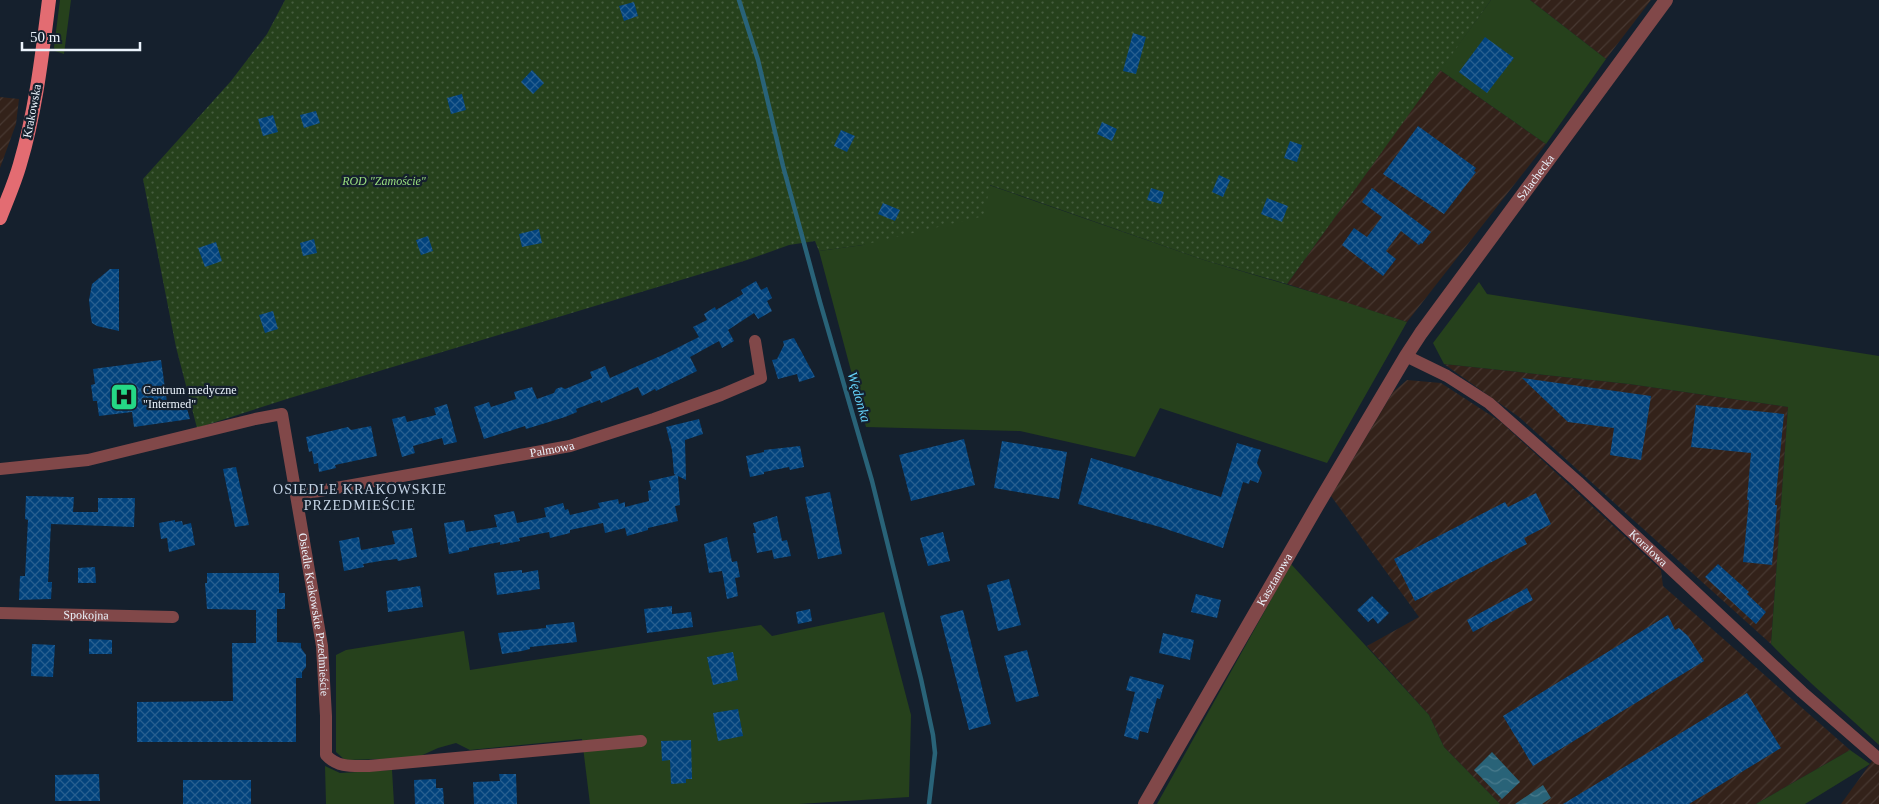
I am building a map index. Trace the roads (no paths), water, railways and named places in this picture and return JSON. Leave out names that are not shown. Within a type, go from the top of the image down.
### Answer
[{"type":"main road","name":"Krakowska","points":[[0,218],[20,166],[27,139],[42,56],[49,0]]},
{"type":"street","name":"Szlachecka","points":[[1406,356],[1421,332],[1666,0]]},
{"type":"street","name":"Palmowa","points":[[297,495],[570,446],[654,419],[721,395],[761,378],[755,341]]},
{"type":"street","name":"Koralowa","points":[[1406,356],[1447,376],[1489,403],[1585,489],[1802,692],[1879,759]]},
{"type":"street","name":"Kasztanowa","points":[[1145,804],[1406,356]]},
{"type":"street","name":"Osiedle Krakowskie Przedmieście","points":[[0,469],[88,460],[282,414],[322,646],[326,755],[332,762],[341,766],[369,766],[641,741]]},
{"type":"street","name":"Spokojna","points":[[0,613],[173,617]]},
{"type":"water","points":[[1492,752],[1520,782],[1502,799],[1474,770]]},
{"type":"water","points":[[1543,785],[1551,798],[1542,804],[1515,804]]},
{"type":"waterway","name":"Wędonka","points":[[739,0],[758,60],[783,166],[820,302],[872,481],[921,679],[935,753],[929,804]]},
{"type":"place","name":"Centrum medyczne \"Intermed\"","points":[[124,397]]},
{"type":"district","name":"OSIEDLE KRAKOWSKIE PRZEDMIEŚCIE","points":[[360,498]]},
{"type":"park label","name":"ROD \"Zamoście\"","points":[[384,181]]}]
